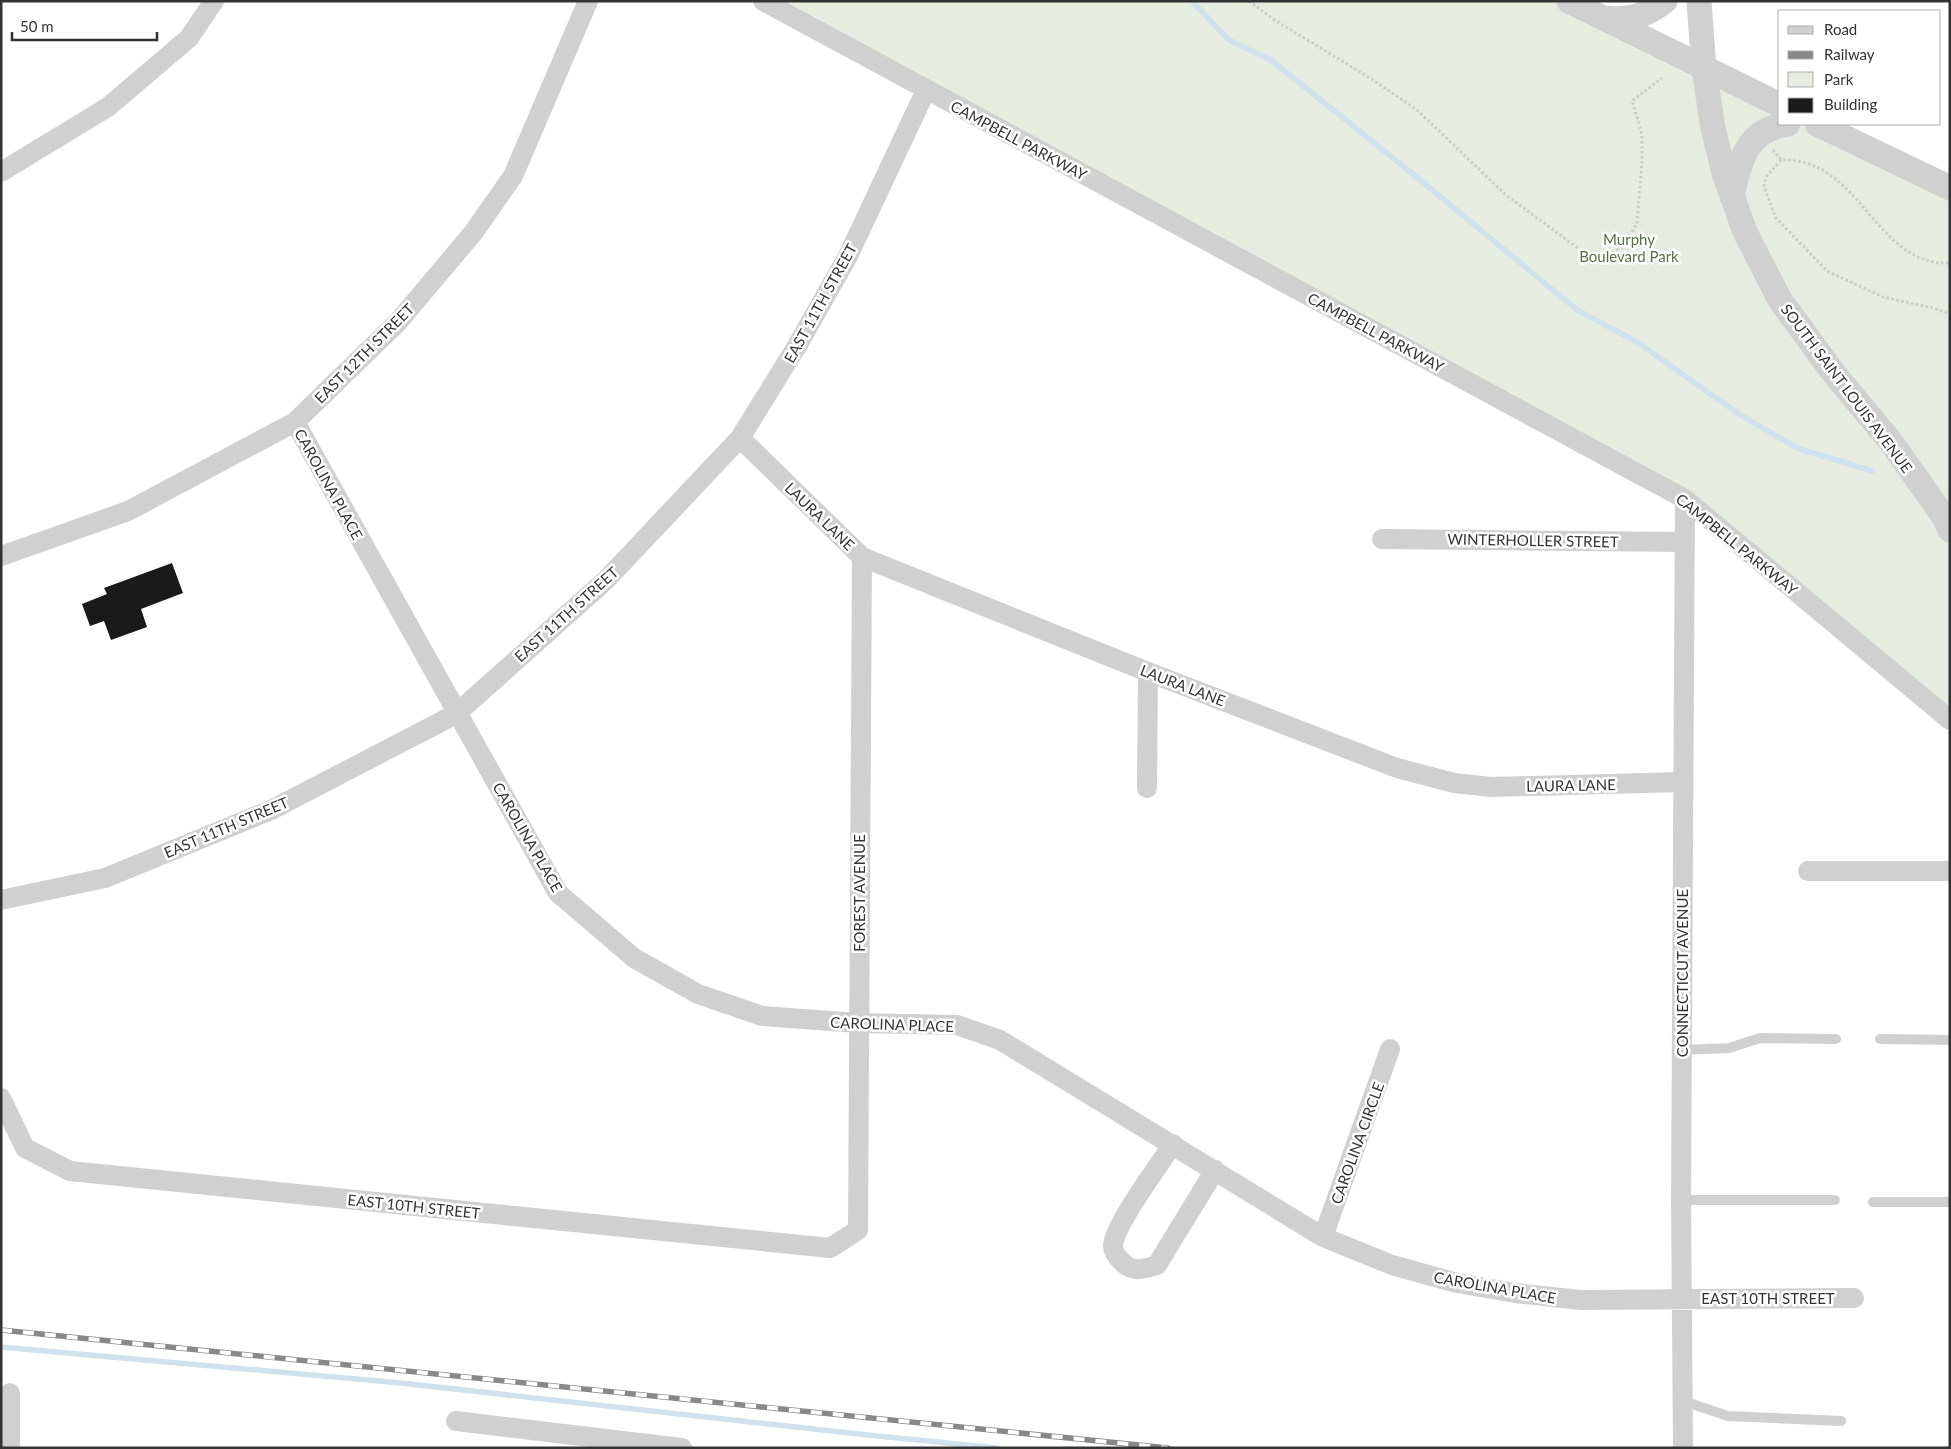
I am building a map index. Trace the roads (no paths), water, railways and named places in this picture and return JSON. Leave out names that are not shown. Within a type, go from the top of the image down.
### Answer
[{"type":"street","points":[[1,172],[108,107],[189,38],[214,1]]},
{"type":"street","name":"EAST 12TH STREET","points":[[1,556],[128,511],[295,422],[398,322],[473,233],[512,176],[588,1]]},
{"type":"street","name":"CAMPBELL PARKWAY","points":[[763,1],[1685,499],[1950,720]]},
{"type":"street","points":[[1568,1],[1778,105]]},
{"type":"street","points":[[1600,17],[1629,18],[1647,14],[1666,1]]},
{"type":"street","points":[[1699,1],[1704,69]]},
{"type":"street","name":"SOUTH SAINT LOUIS AVENUE","points":[[1704,69],[1713,128],[1724,173],[1745,232],[1780,300],[1832,372],[1891,442],[1944,517],[1950,530]]},
{"type":"street","name":"EAST 11TH STREET","points":[[1,900],[105,878],[271,810],[456,714],[606,580],[740,438],[797,346],[848,256],[926,90]]},
{"type":"street","points":[[1732,196],[1737,172],[1749,146],[1766,130],[1784,125]]},
{"type":"street","points":[[1819,125],[1950,188]]},
{"type":"street","name":"CAROLINA PLACE","points":[[295,422],[456,714],[558,893],[634,958],[698,994],[762,1016],[858,1023],[957,1025],[1000,1040],[1323,1237],[1392,1265],[1457,1283],[1580,1300],[1681,1298]]},
{"type":"street","name":"LAURA LANE","points":[[740,438],[862,557],[1148,672],[1397,768],[1454,783],[1491,786],[1682,782]]},
{"type":"street","name":"CONNECTICUT AVENUE","points":[[1683,1448],[1681,1050],[1685,499]]},
{"type":"street","name":"WINTERHOLLER STREET","points":[[1382,538],[1684,542]]},
{"type":"street","name":"FOREST AVENUE","points":[[858,1230],[862,557]]},
{"type":"street","points":[[1147,788],[1148,672]]},
{"type":"street","points":[[1808,872],[1950,871]]},
{"type":"street","name":"CAROLINA CIRCLE","points":[[1323,1237],[1390,1049]]},
{"type":"street","name":"EAST 10TH STREET","points":[[1,1098],[25,1148],[70,1171],[830,1248],[858,1230]]},
{"type":"street","points":[[1172,1144],[1119,1225],[1113,1247],[1117,1258],[1128,1268],[1143,1270],[1157,1265],[1215,1170]]},
{"type":"street","name":"EAST 10TH STREET","points":[[1681,1298],[1854,1298]]},
{"type":"street","points":[[6,1392],[10,1448]]},
{"type":"street","points":[[456,1421],[682,1448]]},
{"type":"lane","points":[[1681,1050],[1729,1048],[1760,1038],[1836,1039]]},
{"type":"lane","points":[[1880,1039],[1950,1040]]},
{"type":"lane","points":[[1681,1200],[1835,1200]]},
{"type":"lane","points":[[1873,1202],[1950,1202]]},
{"type":"lane","points":[[1683,1401],[1728,1416],[1842,1421]]},
{"type":"waterway","points":[[1192,1],[1229,40],[1271,60],[1577,310],[1637,342],[1739,414],[1797,448],[1872,471]]},
{"type":"waterway","points":[[1,1347],[401,1383],[997,1448]]},
{"type":"railway","points":[[1,1330],[1168,1448]]},
{"type":"park label","name":"Murphy Boulevard Park","points":[[1629,248]]}]
